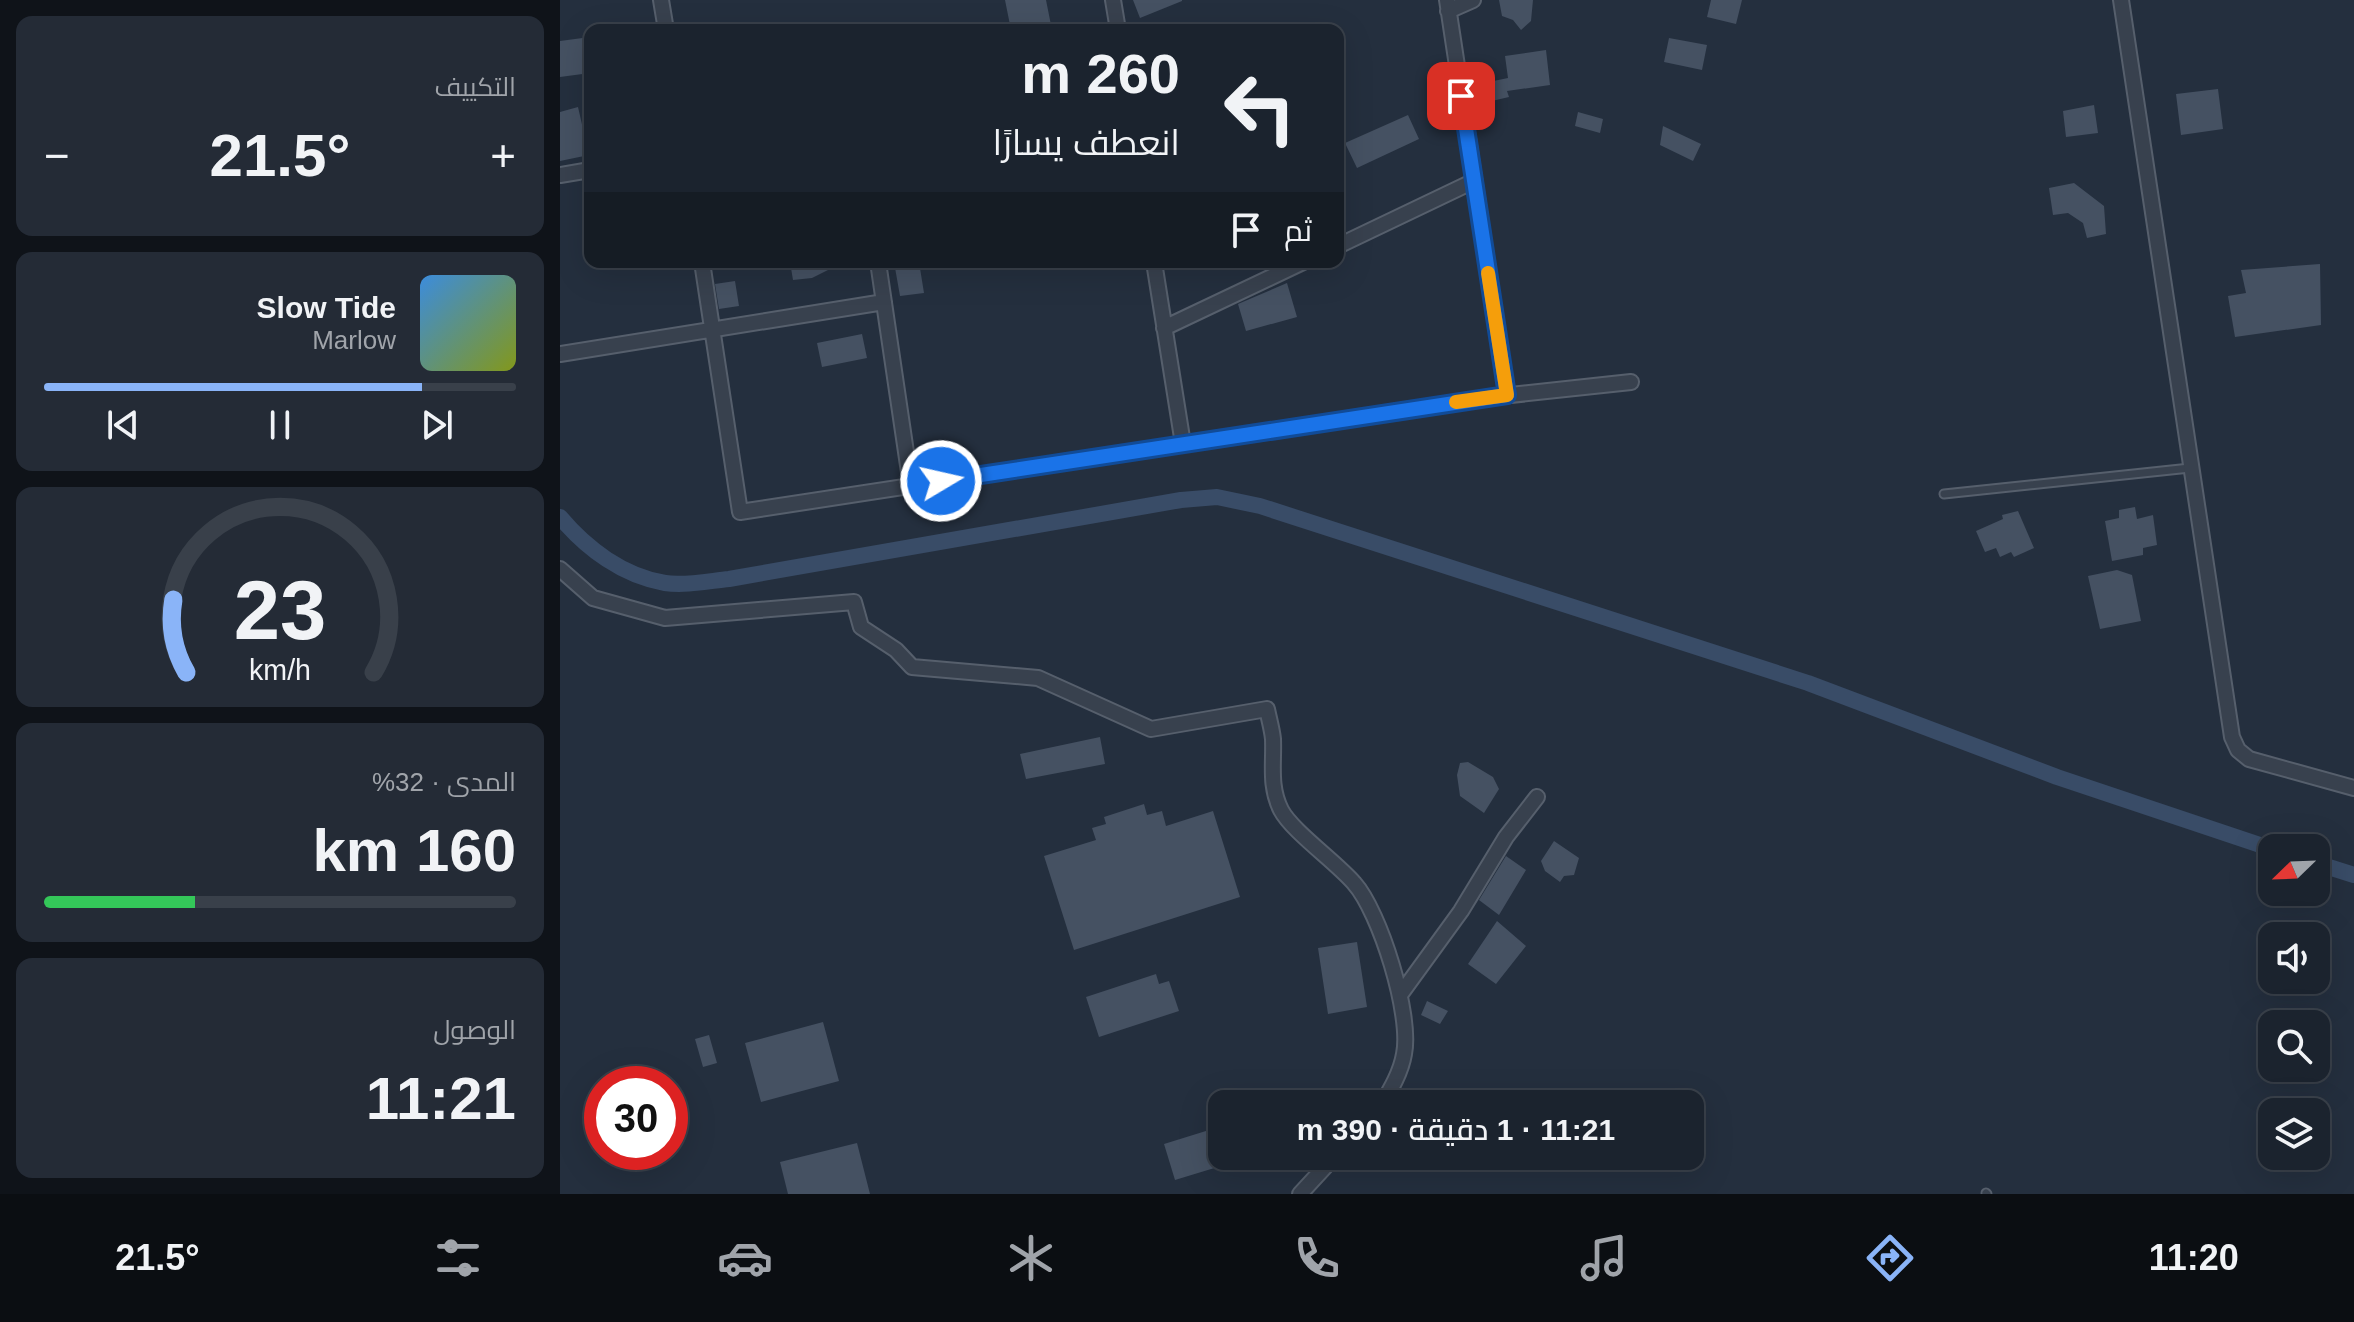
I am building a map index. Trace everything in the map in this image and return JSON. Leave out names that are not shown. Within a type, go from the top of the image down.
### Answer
[{"type":"street","points":[[661,0],[665,24]]},
{"type":"street","points":[[1113,0],[1117,24]]},
{"type":"street","points":[[1473,0],[1448,5],[1507,395]]},
{"type":"street","points":[[2121,0],[2228,724],[2238,750],[2249,759],[2354,788]]},
{"type":"street","points":[[560,175],[584,171]]},
{"type":"street","points":[[1344,243],[1474,181]]},
{"type":"street","points":[[703,268],[740,512],[1507,395],[1631,382]]},
{"type":"street","points":[[879,268],[911,486]]},
{"type":"street","points":[[1155,268],[1183,444]]},
{"type":"street","points":[[1164,328],[1290,268]]},
{"type":"street","points":[[560,354],[884,302]]},
{"type":"street","points":[[560,569],[593,598],[665,618],[854,602],[861,627],[896,650],[912,667],[1038,678],[1151,729],[1267,709],[1273,735],[1272,791],[1283,814],[1354,882],[1369,903],[1400,995],[1405,1019],[1405,1054],[1390,1090]]},
{"type":"street","points":[[1400,995],[1461,911],[1506,837],[1537,797]]},
{"type":"street","points":[[1300,1194],[1322,1170]]},
{"type":"lane","points":[[1944,494],[2190,468]]},
{"type":"building","points":[[1005,0],[1046,0],[1051,24],[1010,24]]},
{"type":"building","points":[[1133,0],[1182,0],[1182,1],[1140,18]]},
{"type":"building","points":[[1499,0],[1533,0],[1531,21],[1521,30],[1513,20],[1502,16]]},
{"type":"building","points":[[1711,0],[1742,0],[1736,24],[1707,17]]},
{"type":"building","points":[[584,38],[584,74],[560,77],[560,41]]},
{"type":"building","points":[[1669,38],[1707,45],[1702,70],[1664,62]]},
{"type":"building","points":[[1546,50],[1550,85],[1507,91],[1509,97],[1479,104],[1474,85],[1508,78],[1505,56]]},
{"type":"building","points":[[2218,89],[2223,129],[2181,135],[2176,94]]},
{"type":"building","points":[[2094,105],[2098,133],[2066,137],[2063,111]]},
{"type":"building","points":[[578,107],[584,133],[584,156],[560,161],[560,112]]},
{"type":"building","points":[[1578,112],[1603,119],[1600,133],[1575,126]]},
{"type":"building","points":[[1408,115],[1419,139],[1357,168],[1345,143]]},
{"type":"building","points":[[1663,126],[1701,144],[1693,161],[1660,145]]},
{"type":"building","points":[[2074,183],[2104,206],[2106,234],[2087,238],[2083,223],[2068,213],[2053,215],[2049,188]]},
{"type":"building","points":[[2320,264],[2321,325],[2235,337],[2228,296],[2246,293],[2241,270]]},
{"type":"building","points":[[791,268],[832,268],[812,278],[793,280]]},
{"type":"building","points":[[895,268],[920,268],[924,293],[900,296]]},
{"type":"building","points":[[735,281],[739,306],[719,309],[715,284]]},
{"type":"building","points":[[1287,283],[1297,317],[1246,331],[1238,304]]},
{"type":"building","points":[[862,334],[867,358],[822,367],[817,343]]},
{"type":"building","points":[[2135,507],[2137,519],[2153,515],[2157,545],[2143,548],[2143,555],[2112,561],[2105,521],[2119,518],[2119,510]]},
{"type":"building","points":[[2018,511],[2034,548],[2014,557],[2011,552],[2000,557],[1996,548],[1985,552],[1976,531],[2003,519],[2002,515]]},
{"type":"building","points":[[2117,570],[2132,575],[2141,621],[2100,629],[2088,576]]},
{"type":"building","points":[[1100,737],[1105,764],[1026,779],[1020,754]]},
{"type":"building","points":[[1468,762],[1493,777],[1499,789],[1484,813],[1460,796],[1457,775],[1460,763]]},
{"type":"building","points":[[1144,804],[1147,815],[1162,811],[1166,826],[1213,811],[1240,897],[1074,950],[1044,856],[1096,840],[1092,828],[1106,824],[1104,817]]},
{"type":"building","points":[[1554,841],[1579,858],[1574,875],[1564,876],[1560,882],[1545,871],[1541,861]]},
{"type":"building","points":[[1506,856],[1526,870],[1499,915],[1479,900]]},
{"type":"building","points":[[1497,921],[1526,946],[1496,984],[1468,964]]},
{"type":"building","points":[[1357,942],[1367,1007],[1328,1014],[1318,948]]},
{"type":"building","points":[[1156,974],[1159,984],[1169,981],[1179,1011],[1099,1037],[1086,997]]},
{"type":"building","points":[[1427,1001],[1448,1011],[1440,1024],[1421,1015]]},
{"type":"building","points":[[823,1022],[839,1081],[761,1102],[745,1043]]},
{"type":"building","points":[[709,1035],[717,1063],[703,1067],[695,1039]]},
{"type":"building","points":[[1208,1130],[1208,1170],[1175,1180],[1164,1144]]},
{"type":"building","points":[[857,1143],[870,1194],[788,1194],[780,1162]]},
{"type":"waterway","points":[[560,517],[582,540],[620,567],[650,579],[681,584],[729,579],[1181,500],[1217,497],[1260,506],[1808,683],[2057,777],[2258,844]]},
{"type":"waterway","points":[[2330,867],[2354,875]]},
{"type":"slow traffic","points":[[1456,402],[1507,395],[1488,273]]},
{"type":"route","points":[[941,481],[1507,395],[1461,96]]}]
